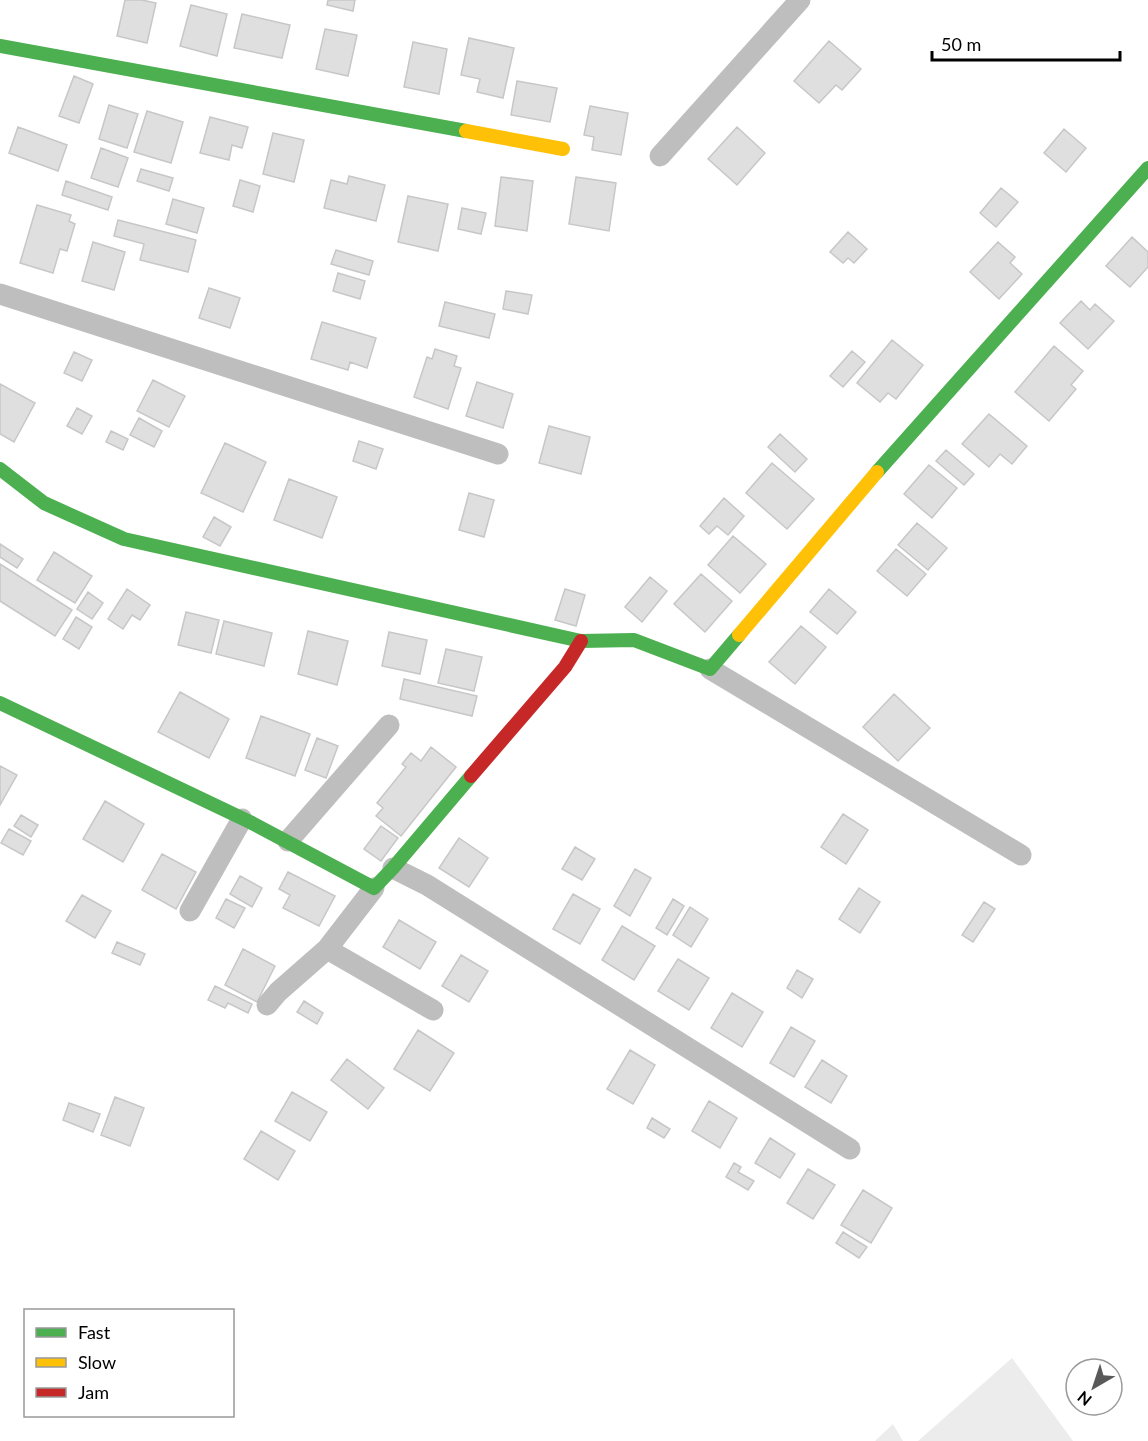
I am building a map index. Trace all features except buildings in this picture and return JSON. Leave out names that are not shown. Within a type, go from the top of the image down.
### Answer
[{"type":"street","points":[[660,156],[800,0]]},
{"type":"street","points":[[0,46],[563,150]]},
{"type":"street","points":[[710,669],[883,465],[1148,168]]},
{"type":"street","points":[[0,294],[498,454]]},
{"type":"street","points":[[0,469],[44,503],[124,539],[581,641],[634,640],[710,669],[1021,855]]},
{"type":"street","points":[[267,1005],[278,992],[327,949],[374,888],[565,667],[581,641]]},
{"type":"street","points":[[0,703],[242,819],[374,888]]},
{"type":"street","points":[[288,842],[389,725]]},
{"type":"street","points":[[190,911],[242,819]]},
{"type":"street","points":[[393,868],[427,885],[850,1149]]},
{"type":"street","points":[[327,949],[433,1010]]},
{"type":"shaded area","points":[[1012,1358],[1073,1441],[918,1441]]},
{"type":"shaded area","points":[[893,1424],[903,1441],[875,1441]]},
{"type":"traffic: fast","points":[[0,46],[466,131]]},
{"type":"traffic: fast","points":[[877,472],[1148,168]]},
{"type":"traffic: fast","points":[[0,469],[44,503],[124,539],[581,641],[634,640],[710,669],[739,635]]},
{"type":"traffic: fast","points":[[0,703],[250,822],[374,888],[471,776]]},
{"type":"traffic: slow","points":[[466,131],[563,149]]},
{"type":"traffic: slow","points":[[739,635],[877,472]]},
{"type":"traffic: jam","points":[[471,776],[565,667],[581,641]]}]
